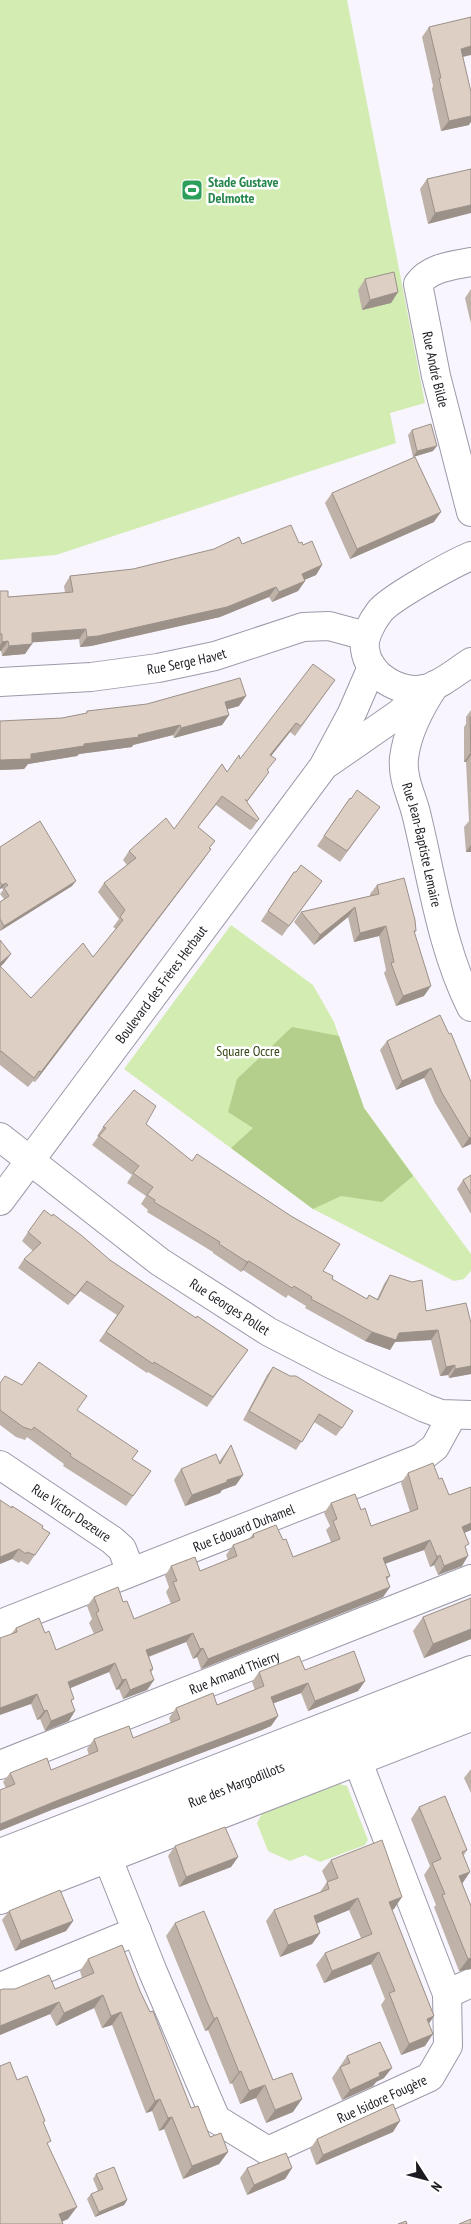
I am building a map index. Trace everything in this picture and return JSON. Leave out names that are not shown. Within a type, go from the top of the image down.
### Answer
[{"type":"street","name":"Rue André Bilde","points":[[471,262],[433,271],[424,275],[418,284],[436,376],[471,512]]},
{"type":"street","points":[[471,556],[398,597],[380,611],[366,636],[364,649],[372,667],[389,684],[404,688],[430,687],[471,662]]},
{"type":"street","name":"Rue Serge Havet","points":[[0,682],[91,677],[158,668],[215,656],[303,627],[329,626],[366,636]]},
{"type":"street","name":"Boulevard des Frères Herbaut","points":[[0,1202],[323,767],[352,713],[372,667]]},
{"type":"street","name":"Boulevard des Frères Herbaut","points":[[323,767],[400,712],[430,687]]},
{"type":"street","name":"Rue Jean-Baptiste Lemaire","points":[[430,687],[408,738],[403,775],[415,811],[437,907],[454,969],[471,1008]]},
{"type":"street","points":[[0,1137],[30,1161]]},
{"type":"street","name":"Rue Georges Pollet","points":[[30,1161],[160,1262],[269,1332],[382,1389],[441,1414],[461,1415]]},
{"type":"street","name":"Rue Edouard Duhamel","points":[[0,1624],[421,1458],[434,1447],[461,1415]]},
{"type":"street","name":"Rue Victor Dezeure","points":[[0,1465],[112,1540],[122,1549],[131,1572]]},
{"type":"street","name":"Rue Armand Thierry","points":[[0,1765],[471,1579]]},
{"type":"street","name":"Rue des Margodillots","points":[[0,1853],[471,1670]]},
{"type":"street","name":"Rue des Margodillots","points":[[0,1878],[471,1692]]},
{"type":"street","name":"Rue des Margodillots","points":[[0,1900],[471,1717]]},
{"type":"street","name":"Rue Isidore Fougère","points":[[108,1859],[216,2119],[268,2151],[430,2077],[448,2046],[459,1988],[358,1762]]},
{"type":"street","points":[[0,1987],[137,1931]]},
{"type":"green space","name":"Stade Gustave Delmotte","points":[[0,0],[347,0],[425,403],[390,413],[396,443],[56,555],[0,560]]},
{"type":"green space","name":"Square Occre","points":[[231,925],[313,985],[334,1022],[364,1108],[471,1254],[471,1271],[464,1279],[454,1281],[313,1209],[124,1069]]},
{"type":"green space","points":[[292,1027],[339,1036],[364,1108],[413,1176],[382,1202],[341,1196],[313,1209],[231,1148],[253,1128],[228,1112],[237,1079]]},
{"type":"green space","points":[[339,1784],[347,1786],[368,1840],[365,1845],[320,1862],[305,1855],[290,1861],[268,1851],[257,1823],[262,1814]]},
{"type":"building","points":[[471,17],[471,46],[461,49],[471,92],[471,116],[449,121],[429,27]]},
{"type":"building","points":[[471,169],[471,205],[435,213],[427,179]]},
{"type":"building","points":[[394,272],[398,292],[370,300],[365,279]]},
{"type":"building","points":[[431,424],[437,446],[417,451],[412,430]]},
{"type":"building","points":[[415,457],[441,512],[357,549],[332,493]]},
{"type":"building","points":[[291,525],[299,543],[302,542],[303,545],[312,541],[322,565],[302,574],[305,581],[279,592],[276,587],[227,607],[98,636],[87,637],[86,629],[32,633],[32,644],[9,646],[8,641],[2,642],[2,634],[0,634],[0,591],[8,591],[8,597],[73,592],[70,576],[133,569],[214,549],[239,537],[242,544]]},
{"type":"building","points":[[313,664],[335,680],[301,726],[296,723],[270,755],[276,759],[267,770],[269,772],[247,801],[245,799],[259,819],[257,821],[222,796],[198,827],[215,841],[209,848],[211,849],[41,1072],[39,1071],[34,1078],[0,1052],[0,966],[31,998],[83,943],[93,957],[123,920],[120,917],[125,910],[104,883],[136,858],[129,851],[166,818],[174,829],[222,764],[227,772],[239,755],[240,759]]},
{"type":"building","points":[[240,678],[246,696],[225,702],[229,715],[181,728],[180,725],[138,735],[139,737],[84,744],[84,746],[31,754],[31,759],[0,760],[0,721],[62,718],[87,713],[87,711],[147,704]]},
{"type":"building","points":[[470,717],[471,717],[471,752]]},
{"type":"building","points":[[357,790],[380,807],[347,851],[324,836]]},
{"type":"building","points":[[40,821],[76,881],[4,926],[0,919],[0,902],[9,896],[4,888],[8,885],[6,883],[2,885],[0,882],[0,847]]},
{"type":"building","points":[[301,865],[322,881],[289,926],[268,911],[294,872]]},
{"type":"building","points":[[404,878],[415,920],[416,931],[414,931],[431,986],[403,996],[391,963],[394,962],[386,926],[360,933],[355,907],[320,935],[301,912],[379,894],[377,885]]},
{"type":"building","points":[[0,940],[11,954],[0,963]]},
{"type":"building","points":[[440,1015],[449,1034],[451,1033],[471,1082],[471,1137],[469,1138],[442,1093],[431,1068],[402,1081],[387,1041]]},
{"type":"building","points":[[134,1090],[156,1106],[146,1124],[192,1161],[197,1154],[291,1216],[340,1244],[323,1271],[333,1276],[332,1279],[367,1299],[369,1295],[378,1300],[390,1275],[412,1282],[422,1280],[426,1311],[466,1303],[471,1323],[471,1366],[455,1369],[455,1365],[446,1367],[438,1330],[399,1333],[396,1340],[372,1332],[311,1299],[312,1297],[294,1286],[292,1288],[249,1261],[247,1262],[219,1244],[220,1242],[154,1202],[155,1200],[147,1195],[153,1187],[133,1173],[139,1166],[99,1136],[106,1128],[103,1127]]},
{"type":"building","points":[[471,1175],[471,1194],[463,1180]]},
{"type":"building","points":[[44,1210],[52,1216],[53,1214],[81,1235],[110,1260],[196,1318],[197,1316],[248,1350],[213,1397],[154,1362],[153,1364],[106,1332],[124,1306],[87,1281],[75,1296],[24,1259],[41,1243],[28,1232]]},
{"type":"building","points":[[39,1362],[87,1396],[77,1410],[138,1451],[132,1459],[151,1471],[133,1496],[70,1456],[71,1454],[34,1427],[32,1430],[23,1427],[0,1410],[0,1383],[5,1376],[22,1385]]},
{"type":"building","points":[[273,1367],[290,1376],[296,1376],[353,1411],[342,1428],[319,1414],[302,1442],[249,1411]]},
{"type":"building","points":[[231,1445],[243,1475],[192,1495],[181,1469],[216,1454],[220,1464]]},
{"type":"building","points":[[433,1463],[439,1479],[442,1478],[449,1495],[471,1487],[471,1523],[462,1527],[469,1544],[465,1546],[468,1556],[444,1566],[440,1555],[437,1557],[430,1540],[383,1558],[390,1576],[386,1577],[390,1587],[208,1659],[203,1648],[200,1649],[193,1633],[146,1650],[153,1669],[150,1670],[154,1680],[130,1690],[126,1679],[122,1680],[115,1663],[68,1682],[74,1699],[71,1700],[75,1711],[51,1721],[47,1710],[44,1711],[37,1694],[0,1708],[0,1638],[17,1632],[16,1628],[39,1618],[45,1633],[49,1631],[56,1650],[103,1630],[96,1613],[99,1611],[94,1597],[118,1587],[123,1602],[127,1601],[134,1619],[180,1600],[173,1582],[177,1581],[171,1566],[195,1557],[200,1571],[237,1556],[233,1545],[254,1537],[253,1534],[276,1525],[283,1540],[286,1539],[293,1557],[340,1539],[333,1521],[337,1519],[331,1503],[355,1494],[361,1510],[365,1508],[371,1526],[418,1509],[408,1473]]},
{"type":"building","points":[[0,1500],[43,1526],[42,1528],[50,1533],[35,1555],[27,1552],[26,1554],[19,1549],[0,1557]]},
{"type":"building","points":[[471,1598],[471,1629],[433,1644],[423,1617]]},
{"type":"building","points":[[354,1651],[365,1681],[315,1701],[308,1683],[271,1697],[278,1716],[0,1824],[0,1790],[15,1784],[10,1773],[47,1758],[51,1770],[98,1751],[94,1739],[129,1726],[133,1738],[180,1719],[176,1708],[213,1693],[217,1705],[264,1686],[259,1672],[299,1656],[305,1670]]},
{"type":"building","points":[[445,1796],[467,1850],[462,1852],[470,1872],[459,1876],[471,1906],[471,1958],[468,1959],[442,1895],[445,1894],[432,1863],[441,1859],[419,1807]]},
{"type":"building","points":[[225,1827],[238,1857],[186,1877],[175,1846]]},
{"type":"building","points":[[382,1840],[402,1897],[389,1902],[434,2016],[427,2019],[433,2034],[409,2044],[389,1993],[395,1991],[379,1952],[332,1971],[325,1953],[372,1934],[358,1898],[314,1916],[320,1933],[288,1945],[274,1910],[329,1889],[327,1882],[338,1878],[331,1860]]},
{"type":"building","points":[[60,1890],[73,1921],[21,1941],[9,1911]]},
{"type":"building","points":[[204,1911],[273,2080],[292,2073],[302,2099],[275,2110],[265,2085],[249,2091],[241,2071],[239,2072],[217,2017],[214,2019],[175,1923]]},
{"type":"building","points":[[122,1945],[140,1991],[150,2012],[153,2011],[191,2108],[198,2106],[210,2137],[221,2133],[228,2152],[192,2166],[172,2117],[168,2118],[160,2099],[155,2101],[121,2012],[111,2016],[103,1995],[64,2013],[59,2002],[0,2026],[0,1990],[15,1989],[49,1975],[55,1989],[94,1973],[88,1959]]},
{"type":"building","points":[[380,2042],[392,2068],[379,2073],[380,2076],[350,2090],[340,2067],[350,2063],[347,2056]]},
{"type":"building","points":[[10,2062],[17,2080],[27,2076],[51,2141],[47,2143],[77,2207],[59,2214],[63,2224],[0,2224],[0,2066]]},
{"type":"building","points":[[393,2104],[400,2121],[323,2155],[317,2139]]},
{"type":"building","points":[[286,2153],[292,2168],[254,2185],[247,2168]]},
{"type":"building","points":[[114,2167],[127,2200],[99,2212],[91,2194],[103,2189],[96,2174]]},
{"type":"building","points":[[471,2219],[471,2224],[459,2224]]},
{"type":"place","name":"Stade Gustave Delmotte","points":[[192,190]]}]
